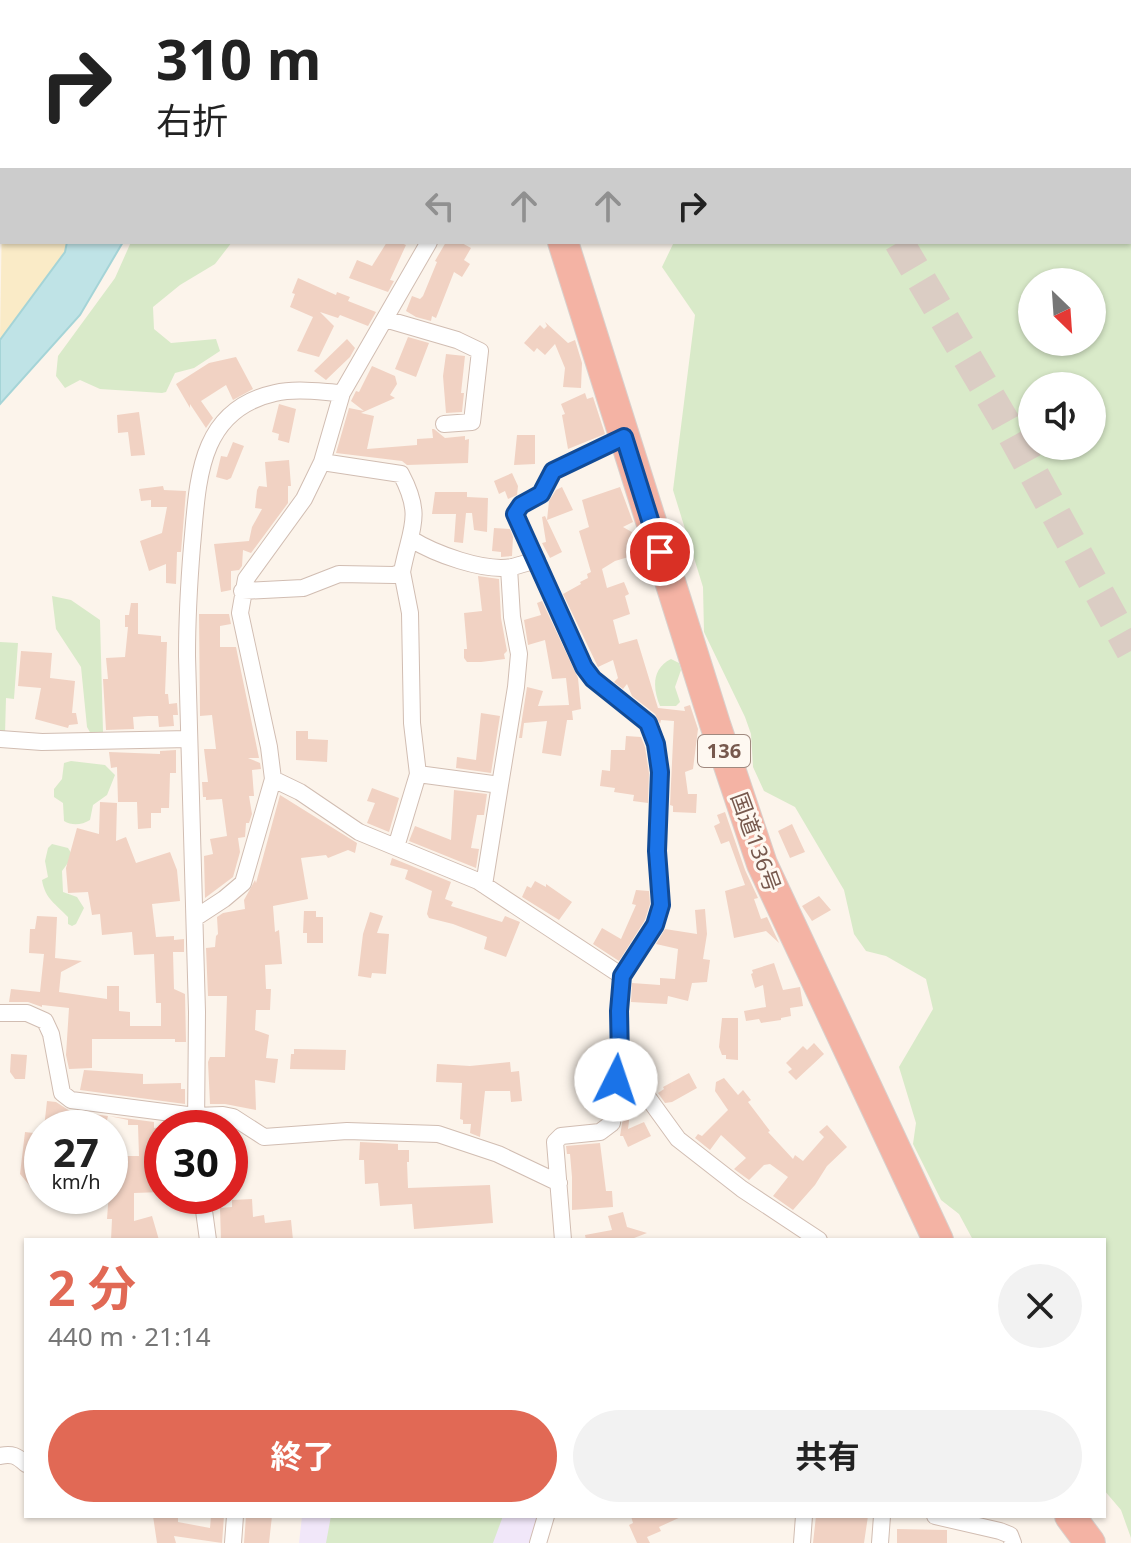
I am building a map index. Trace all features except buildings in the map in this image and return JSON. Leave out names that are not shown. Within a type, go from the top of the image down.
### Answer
[{"type":"highway","name":"国道136号","points":[[564,244],[762,864],[937,1238]]},
{"type":"highway","points":[[1070,1518],[1090,1543]]},
{"type":"street","points":[[195,918],[243,883],[273,779],[240,613],[242,591],[251,569],[304,499],[322,462],[342,393],[428,244]]},
{"type":"street","points":[[385,319],[457,340],[480,351],[472,422],[444,424]]},
{"type":"street","points":[[196,1110],[195,918],[187,609],[199,470],[205,454],[235,410],[274,393],[342,393]]},
{"type":"street","points":[[563,1238],[557,1137],[600,1132],[609,1127],[614,1118],[620,1059],[622,976],[659,913],[659,759],[648,723],[588,675],[515,514],[517,509],[541,494],[553,471],[624,437]]},
{"type":"street","points":[[322,462],[401,474],[410,491],[415,511],[402,572],[410,613],[412,723],[418,774],[396,847]]},
{"type":"street","points":[[411,539],[441,556],[509,568],[537,560]]},
{"type":"street","points":[[484,885],[519,654],[512,617],[509,568]]},
{"type":"street","points":[[242,591],[303,588],[329,575],[394,575],[402,572]]},
{"type":"street","points":[[0,739],[42,742],[189,739]]},
{"type":"street","points":[[418,774],[500,785]]},
{"type":"street","points":[[273,779],[300,792],[359,832],[484,885],[622,976]]},
{"type":"street","points":[[0,1013],[27,1013],[45,1021],[51,1034],[59,1085],[64,1097],[144,1112]]},
{"type":"street","points":[[620,1059],[678,1139],[742,1189],[816,1238]]},
{"type":"street","points":[[248,1127],[264,1137],[347,1131],[438,1134],[498,1154],[559,1183]]},
{"type":"street","points":[[204,1214],[208,1238]]},
{"type":"street","points":[[0,1456],[9,1454],[24,1463]]},
{"type":"street","points":[[233,1543],[235,1518]]},
{"type":"street","points":[[538,1543],[545,1518]]},
{"type":"street","points":[[802,1543],[804,1518]]},
{"type":"street","points":[[880,1543],[882,1518]]},
{"type":"street","points":[[944,1518],[1000,1531],[1010,1535],[1013,1543]]},
{"type":"shaded area","points":[[302,1518],[537,1518],[531,1543],[299,1543]]},
{"type":"green space","points":[[130,244],[230,244],[215,264],[180,285],[153,307],[154,329],[171,343],[216,339],[220,351],[194,368],[175,373],[166,392],[162,393],[100,389],[80,380],[65,388],[56,376],[58,356],[115,278]]},
{"type":"green space","points":[[673,244],[1131,244],[1131,1538],[1121,1510],[1106,1492],[1106,1238],[972,1238],[959,1214],[941,1200],[913,1144],[916,1123],[899,1067],[933,1009],[926,979],[886,956],[866,951],[854,934],[844,890],[795,807],[764,791],[753,767],[751,734],[745,717],[704,632],[703,587],[673,490],[695,315],[662,267]]},
{"type":"green space","points":[[52,596],[71,600],[100,620],[103,732],[91,734],[87,727],[81,667],[56,629]]},
{"type":"green space","points":[[0,642],[18,643],[14,699],[6,698],[5,734],[0,734]]},
{"type":"green space","points":[[671,659],[679,663],[681,670],[675,687],[680,702],[676,706],[660,706],[655,680],[660,668]]},
{"type":"green space","points":[[64,763],[105,765],[115,775],[107,795],[93,805],[90,820],[84,823],[64,821],[63,803],[54,797],[54,789],[62,779]]},
{"type":"green space","points":[[52,844],[68,848],[73,856],[62,871],[63,892],[77,897],[84,908],[72,926],[43,887],[42,880],[48,877],[45,861]]},
{"type":"green space","points":[[331,1518],[502,1518],[493,1543],[326,1543]]},
{"type":"sand","points":[[2,244],[67,244],[65,252],[0,340]]},
{"type":"water","points":[[67,244],[122,244],[80,315],[0,404],[0,340],[65,252]]},
{"type":"tunnel","points":[[900,244],[1004,420],[1131,651]]},
{"type":"route","points":[[616,1080],[620,1059],[618,1037],[622,976],[655,925],[661,905],[657,851],[659,759],[648,723],[588,675],[515,514],[521,505],[541,494],[553,471],[624,437],[660,552]]}]
